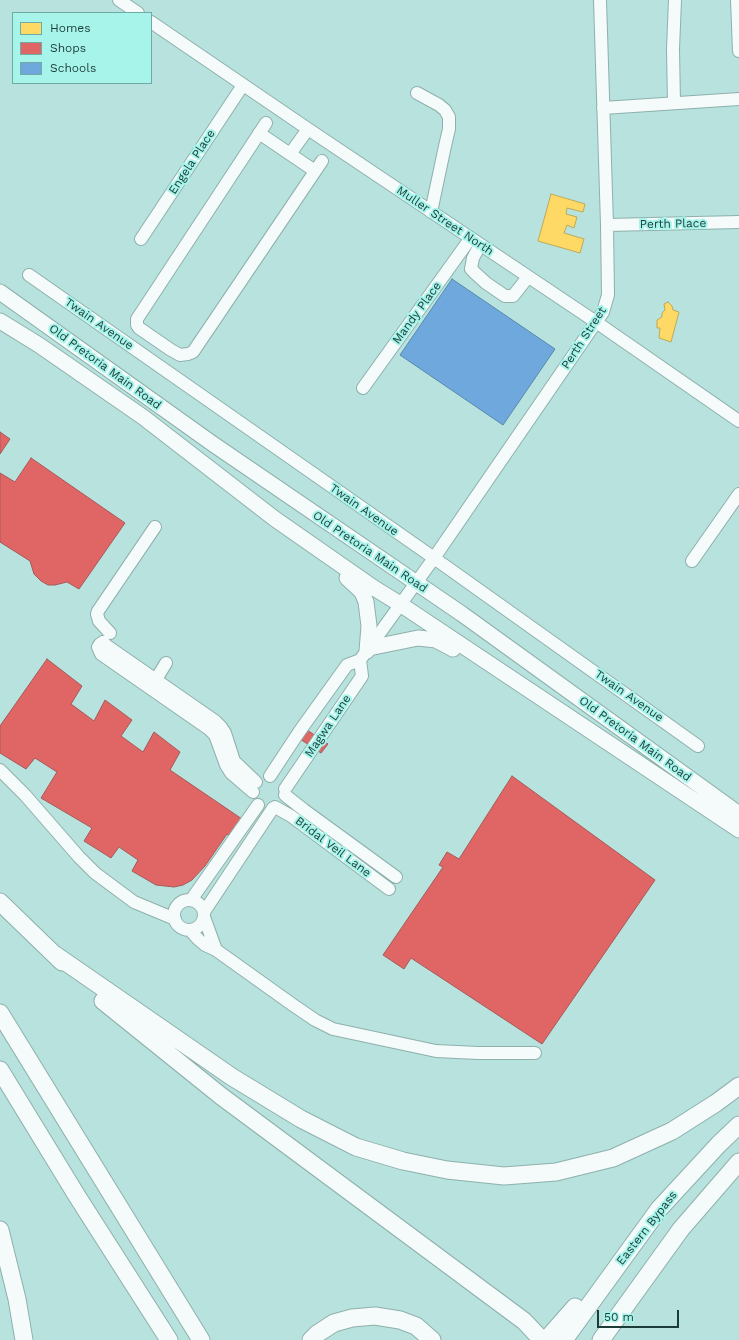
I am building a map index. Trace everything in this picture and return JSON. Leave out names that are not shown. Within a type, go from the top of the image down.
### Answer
[{"type":"highway","points":[[0,902],[99,998],[221,1096],[524,1321],[542,1340]]},
{"type":"highway","points":[[54,954],[232,1077],[301,1120],[356,1147],[403,1161],[447,1170],[504,1176],[556,1172],[613,1158],[672,1131],[716,1103],[739,1086]]},
{"type":"highway","points":[[0,1014],[201,1340]]},
{"type":"highway","points":[[0,1070],[77,1196],[169,1340]]},
{"type":"highway","name":"Eastern Bypass","points":[[564,1340],[659,1209],[719,1144],[739,1125]]},
{"type":"highway","points":[[600,1340],[681,1229],[739,1162]]},
{"type":"highway","points":[[546,1340],[659,1209]]},
{"type":"highway","points":[[0,1230],[17,1299],[24,1340]]},
{"type":"highway","points":[[311,1340],[317,1334],[334,1323],[352,1318],[375,1316],[400,1320],[416,1326],[432,1340]]},
{"type":"main road","name":"Old Pretoria Main Road","points":[[0,292],[212,444],[468,619],[739,814]]},
{"type":"main road","name":"Old Pretoria Main Road","points":[[0,321],[39,345],[143,417],[292,530],[374,588],[739,830]]},
{"type":"main road","points":[[292,530],[355,584],[362,592],[368,610],[369,626],[366,653],[418,638],[432,639],[514,680]]},
{"type":"street","points":[[119,0],[137,12]]},
{"type":"street","name":"Perth Street","points":[[400,604],[434,558],[605,308],[608,295],[607,225],[600,0]]},
{"type":"street","points":[[674,103],[673,49],[675,0]]},
{"type":"street","points":[[737,0],[739,51]]},
{"type":"street","name":"Muller Street North","points":[[152,23],[475,242],[596,322],[739,421]]},
{"type":"street","name":"Engela Place","points":[[141,239],[243,85]]},
{"type":"street","points":[[417,94],[439,105],[445,110],[449,117],[446,146],[431,212]]},
{"type":"street","points":[[603,108],[739,99]]},
{"type":"street","points":[[259,133],[290,154],[319,166],[193,352],[180,355],[139,328],[137,319],[259,133],[266,123]]},
{"type":"street","points":[[290,154],[308,129]]},
{"type":"street","name":"Perth Place","points":[[607,225],[739,222]]},
{"type":"street","points":[[475,242],[471,269],[486,283],[505,296],[513,296],[528,277]]},
{"type":"street","name":"Mandy Place","points":[[363,388],[475,242]]},
{"type":"street","name":"Twain Avenue","points":[[29,275],[434,558],[698,746]]},
{"type":"street","points":[[692,561],[739,494]]},
{"type":"street","points":[[110,633],[99,621],[97,614],[98,611],[156,527]]},
{"type":"street","name":"Magwa Lane","points":[[270,776],[299,732],[347,665],[366,653],[400,604]]},
{"type":"street","name":"Magwa Lane","points":[[204,915],[274,808],[283,800],[285,792],[362,676],[366,653]]},
{"type":"street","points":[[166,663],[153,684],[215,735],[226,752],[226,765],[231,773],[254,787]]},
{"type":"street","points":[[0,770],[25,795],[79,857],[95,873],[134,902],[175,919]]},
{"type":"street","points":[[274,808],[264,808],[258,804],[253,797],[254,787],[260,778],[270,776],[280,780],[285,792]]},
{"type":"street","name":"Bridal Veil Lane","points":[[285,792],[337,834],[396,877]]},
{"type":"street","points":[[191,900],[258,804]]},
{"type":"street","name":"Bridal Veil Lane","points":[[274,808],[292,816],[389,889]]},
{"type":"street","points":[[329,844],[337,834]]},
{"type":"street","points":[[154,911],[191,900],[199,904],[216,950]]},
{"type":"street","points":[[177,905],[174,914],[175,919],[181,927],[190,930],[205,945],[216,950],[315,1020],[333,1029],[436,1051],[457,1053],[535,1053]]},
{"type":"street","points":[[190,930],[199,926],[204,915]]},
{"type":"building: Homes","points":[[551,194],[585,204],[583,212],[567,208],[566,214],[577,217],[574,228],[567,225],[564,233],[584,239],[580,253],[538,241]]},
{"type":"building: Homes","points":[[668,302],[672,306],[673,310],[679,312],[671,342],[659,338],[660,328],[657,328],[657,320],[662,317],[662,313],[665,310],[664,304]]},
{"type":"building: Shops","points":[[0,432],[10,439],[0,454]]},
{"type":"building: Shops","points":[[31,458],[125,523],[79,589],[67,582],[48,585],[41,581],[34,574],[30,561],[0,542],[0,473],[15,482]]},
{"type":"building: Shops","points":[[47,659],[82,686],[71,704],[94,721],[105,700],[132,720],[121,736],[143,752],[154,732],[180,752],[170,770],[242,819],[231,837],[227,834],[205,866],[192,880],[183,885],[174,887],[156,885],[132,871],[138,860],[119,847],[111,858],[84,841],[92,828],[41,798],[57,772],[35,758],[26,769],[0,753],[0,726]]},
{"type":"building: Shops","points":[[298,724],[328,744],[321,753],[291,733]]},
{"type":"building: Shops","points":[[512,776],[655,880],[542,1044],[411,958],[404,969],[383,955],[443,867],[439,865],[447,852],[459,859]]},
{"type":"building: Schools","points":[[452,279],[555,349],[503,425],[400,355]]}]
